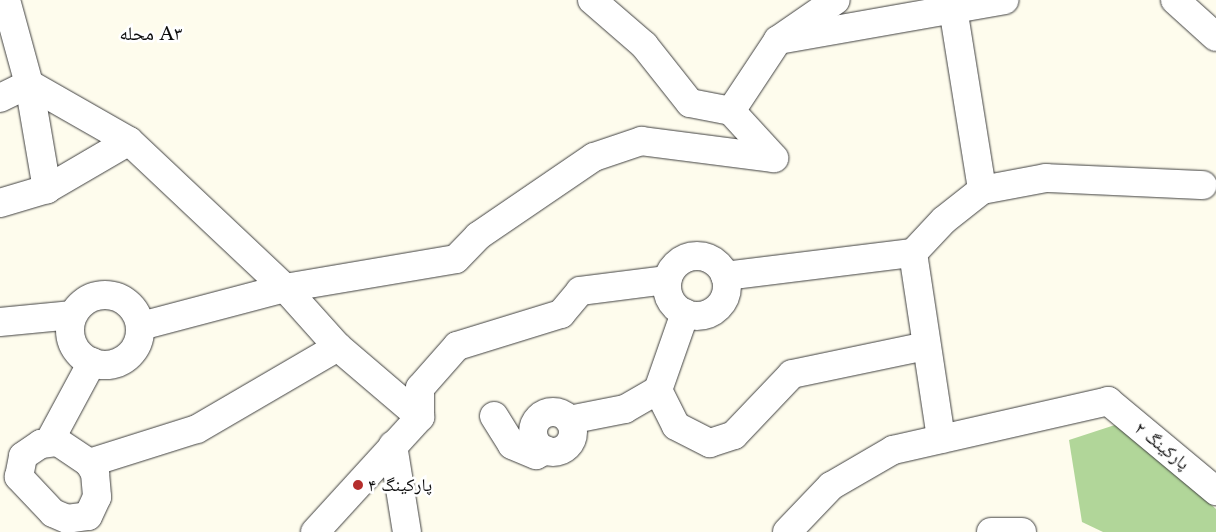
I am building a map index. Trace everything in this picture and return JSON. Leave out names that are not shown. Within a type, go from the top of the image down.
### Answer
[{"type":"street","points":[[6,0],[29,84],[47,189]]},
{"type":"street","points":[[140,326],[285,288],[456,259],[478,236],[594,157],[641,141],[774,158],[732,111],[690,103],[644,44],[592,0]]},
{"type":"street","points":[[732,111],[778,40],[836,0]]},
{"type":"street","points":[[778,40],[1004,0]]},
{"type":"street","points":[[1175,0],[1216,37]]},
{"type":"street","points":[[953,8],[982,190]]},
{"type":"street","points":[[0,98],[29,84]]},
{"type":"street","points":[[29,84],[129,141],[285,288],[338,347],[420,417]]},
{"type":"street","points":[[0,203],[47,189],[129,141]]},
{"type":"street","points":[[725,276],[913,253],[958,207],[982,190],[1046,178],[1203,185]]},
{"type":"street","points":[[787,532],[830,486],[894,450],[942,439],[913,253]]},
{"type":"street","points":[[696,256],[714,261],[725,276],[725,295],[714,310],[685,313],[670,300],[667,280],[678,263],[696,256]]},
{"type":"street","points":[[315,532],[420,417],[420,388],[457,346],[561,314],[580,291],[667,280]]},
{"type":"street","points":[[0,322],[73,315],[87,300],[108,295],[130,304],[140,326],[135,349],[127,358],[104,365],[92,362],[74,346],[73,315]]},
{"type":"street","points":[[494,416],[512,445],[536,455],[546,450],[558,451],[569,444],[573,432],[569,420],[625,409],[658,390],[685,313]]},
{"type":"street","points":[[658,390],[676,426],[710,443],[734,435],[792,374],[926,346]]},
{"type":"street","points":[[89,463],[196,429],[338,347]]},
{"type":"street","points":[[49,442],[66,445],[89,463],[95,473],[97,497],[88,516],[79,519],[67,519],[42,507],[9,480],[23,456],[49,442],[92,362]]},
{"type":"street","name":"پارکینگ ۲","points":[[942,439],[1108,401],[1216,491]]},
{"type":"street","points":[[393,445],[407,532]]},
{"type":"street","points":[[991,532],[1022,532]]},
{"type":"green space","points":[[1121,423],[1216,509],[1216,532],[1103,532],[1082,522],[1069,440]]},
{"type":"place","name":"پارکینگ ۴","points":[[358,485]]},
{"type":"district","name":"محله A۳","points":[[151,34]]}]
